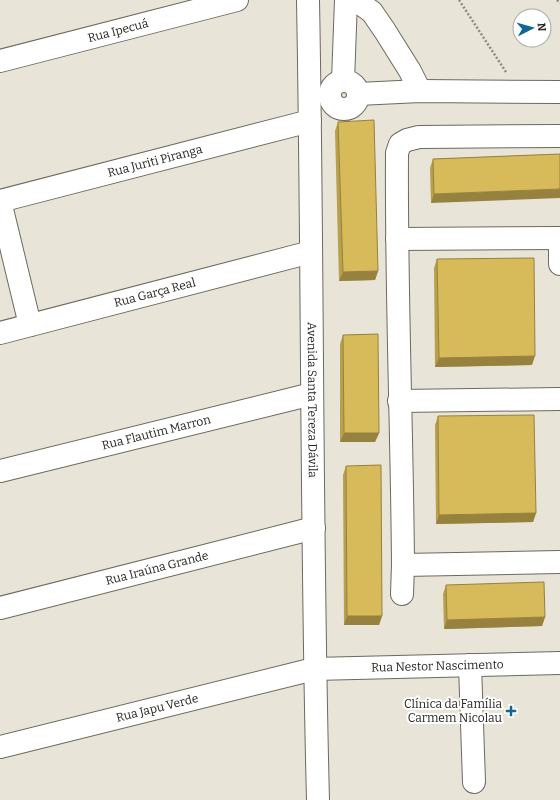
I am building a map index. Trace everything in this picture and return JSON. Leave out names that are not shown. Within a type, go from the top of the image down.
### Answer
[{"type":"street","name":"Rua Ipecuá","points":[[0,61],[237,0]]},
{"type":"street","name":"Avenida Santa Tereza Dávila","points":[[308,0],[314,528],[314,669],[318,800]]},
{"type":"street","points":[[346,0],[351,88],[420,92],[560,92]]},
{"type":"street","points":[[352,0],[361,4],[372,12],[410,71],[420,92]]},
{"type":"street","name":"Rua Juriti Piranga","points":[[0,201],[310,121]]},
{"type":"street","points":[[402,594],[402,478],[399,401],[397,239],[397,153],[400,144],[419,137],[560,136]]},
{"type":"street","points":[[0,201],[30,325]]},
{"type":"street","points":[[397,239],[560,238],[560,264]]},
{"type":"street","name":"Rua Garça Real","points":[[0,333],[311,252]]},
{"type":"street","name":"Rua Flautim Marron","points":[[0,471],[312,394]]},
{"type":"street","points":[[399,401],[560,399]]},
{"type":"street","name":"Rua Iraúna Grande","points":[[0,608],[314,528]]},
{"type":"street","points":[[403,565],[560,562]]},
{"type":"street","name":"Rua Nestor Nascimento","points":[[314,669],[560,663]]},
{"type":"street","points":[[470,665],[474,782]]},
{"type":"street","name":"Rua Japu Verde","points":[[0,747],[314,669]]},
{"type":"path","points":[[459,0],[518,92]]},
{"type":"path","points":[[557,0],[560,3]]},
{"type":"building","points":[[374,120],[378,271],[343,272],[338,122]]},
{"type":"building","points":[[560,154],[560,189],[434,194],[433,159]]},
{"type":"building","points":[[534,258],[535,356],[439,358],[437,259]]},
{"type":"building","points":[[378,334],[379,433],[344,433],[343,335]]},
{"type":"building","points":[[534,415],[536,513],[439,515],[438,416]]},
{"type":"building","points":[[381,465],[382,616],[347,616],[346,466]]},
{"type":"building","points":[[544,582],[545,617],[447,620],[446,585]]},
{"type":"place","name":"Clínica da Família Carmem Nicolau","points":[[511,711]]}]
